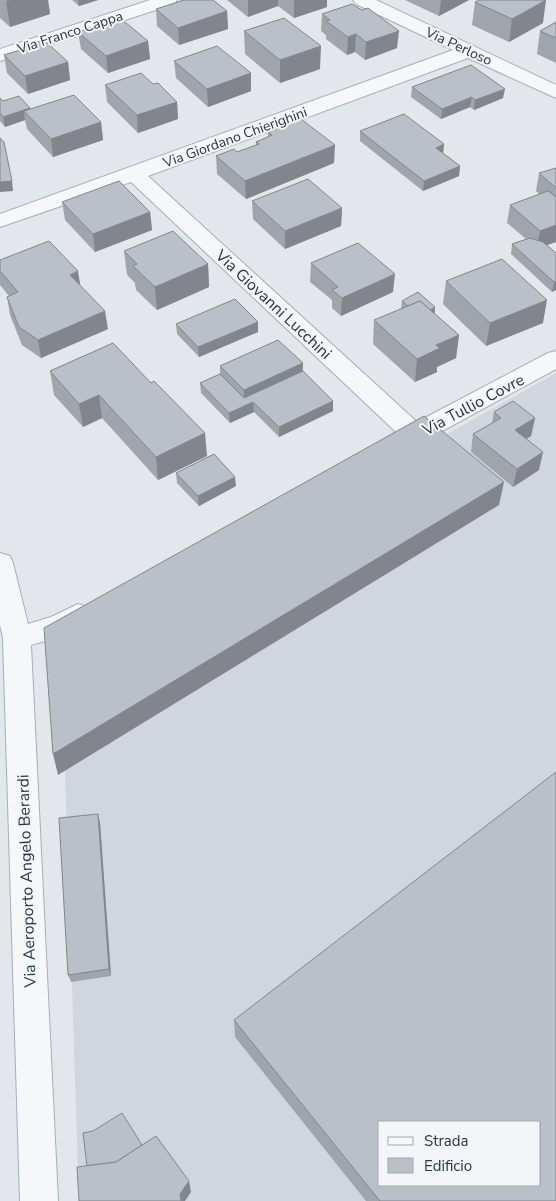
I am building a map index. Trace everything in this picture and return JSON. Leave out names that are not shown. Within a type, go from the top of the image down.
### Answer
[{"type":"street","name":"Via Franco Cappa","points":[[0,55],[168,0]]},
{"type":"street","name":"Via Perloso","points":[[362,0],[556,92]]},
{"type":"street","name":"Via Giordano Chierighini","points":[[0,221],[469,51]]},
{"type":"street","name":"Via Giovanni Lucchini","points":[[134,174],[415,435]]},
{"type":"street","name":"Via Tullio Covre","points":[[380,454],[556,359]]},
{"type":"street","name":"Via Aeroporto Angelo Berardi","points":[[0,563],[17,638],[39,1201]]},
{"type":"street","points":[[17,638],[60,625],[103,602]]},
{"type":"shaded area","points":[[556,373],[556,1201],[79,1201],[61,651]]},
{"type":"building","points":[[184,0],[213,0],[227,11],[178,28],[156,9]]},
{"type":"building","points":[[479,0],[546,0],[512,19],[475,2]]},
{"type":"building","points":[[352,4],[362,10],[368,8],[399,31],[366,42],[356,34],[348,37],[326,21],[330,20],[322,14]]},
{"type":"building","points":[[120,18],[148,41],[106,56],[78,32]]},
{"type":"building","points":[[284,18],[321,46],[280,60],[244,31]]},
{"type":"building","points":[[556,22],[556,38],[540,31]]},
{"type":"building","points":[[44,40],[68,62],[25,76],[4,55],[30,47],[27,45]]},
{"type":"building","points":[[217,46],[251,73],[207,89],[174,61]]},
{"type":"building","points":[[471,65],[505,89],[475,100],[472,97],[442,109],[412,87]]},
{"type":"building","points":[[141,73],[153,84],[158,83],[177,102],[137,115],[105,85]]},
{"type":"building","points":[[74,95],[101,122],[51,139],[24,111]]},
{"type":"building","points":[[19,96],[30,108],[3,117],[0,113],[0,98],[3,101]]},
{"type":"building","points":[[404,114],[444,144],[436,148],[460,166],[424,181],[360,131]]},
{"type":"building","points":[[301,119],[335,145],[245,181],[216,156],[234,149],[237,152],[259,144],[256,142],[272,135],[268,132]]},
{"type":"building","points":[[0,138],[4,142],[12,181],[0,182]]},
{"type":"building","points":[[556,168],[556,188],[539,173]]},
{"type":"building","points":[[308,179],[342,208],[285,231],[252,201]]},
{"type":"building","points":[[119,181],[150,212],[93,234],[62,202]]},
{"type":"building","points":[[548,191],[556,197],[556,225],[540,231],[510,205]]},
{"type":"building","points":[[173,231],[208,264],[155,287],[133,266],[137,264],[124,251]]},
{"type":"building","points":[[530,238],[543,242],[556,253],[556,281],[554,282],[512,244]]},
{"type":"building","points":[[49,241],[78,271],[70,275],[105,311],[38,340],[19,327],[7,297],[18,292],[0,271],[0,260]]},
{"type":"building","points":[[358,243],[395,274],[342,298],[332,290],[338,287],[311,263]]},
{"type":"building","points":[[502,259],[547,300],[490,323],[446,281]]},
{"type":"building","points":[[418,292],[435,307],[430,310],[420,301],[408,306],[402,301]]},
{"type":"building","points":[[235,299],[258,322],[198,347],[176,324]]},
{"type":"building","points":[[420,301],[459,335],[436,345],[440,348],[417,359],[374,320]]},
{"type":"building","points":[[278,340],[303,363],[244,390],[220,366]]},
{"type":"building","points":[[113,343],[151,383],[154,381],[205,433],[156,457],[99,395],[79,404],[50,371]]},
{"type":"building","points":[[303,371],[333,401],[279,427],[253,402],[229,413],[200,383],[220,374],[244,398]]},
{"type":"building","points":[[513,401],[535,418],[515,430],[543,452],[517,469],[473,434],[501,418],[494,412]]},
{"type":"building","points":[[424,416],[504,482],[53,754],[44,628]]},
{"type":"building","points":[[214,454],[235,477],[198,496],[176,473]]},
{"type":"building","points":[[556,772],[556,1201],[380,1201],[234,1020]]},
{"type":"building","points":[[98,814],[109,969],[68,975],[59,818]]},
{"type":"building","points":[[122,1113],[142,1145],[116,1162],[87,1166],[83,1133],[93,1131]]},
{"type":"building","points":[[156,1136],[189,1181],[180,1194],[181,1201],[79,1201],[77,1167],[116,1162]]}]
